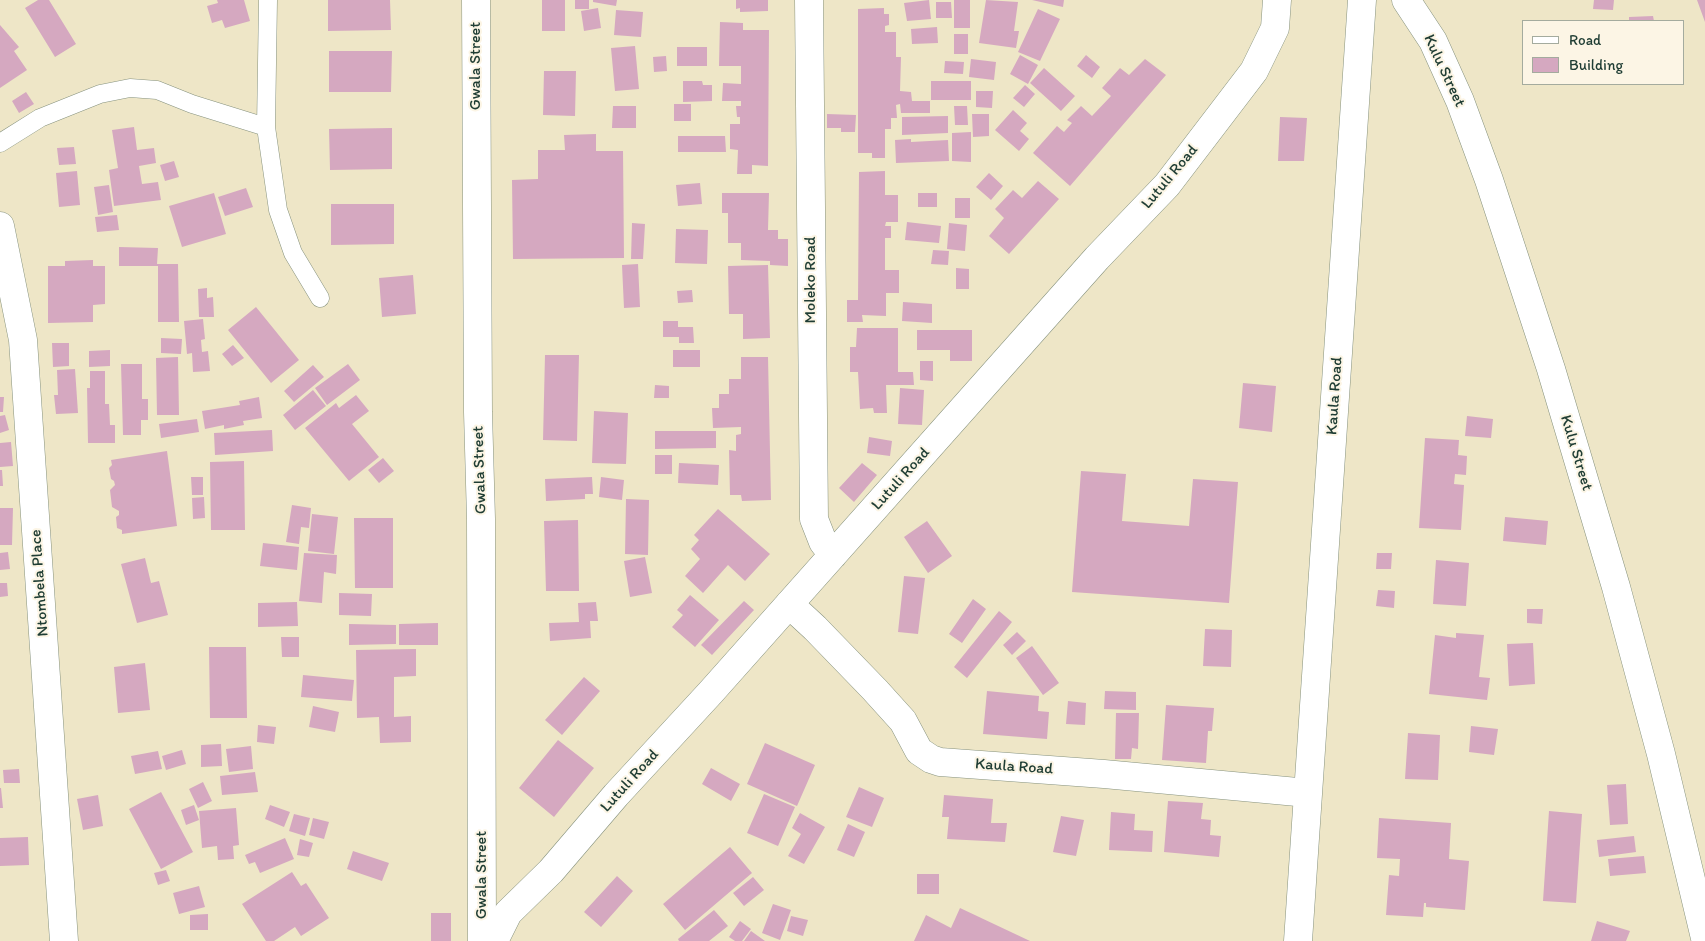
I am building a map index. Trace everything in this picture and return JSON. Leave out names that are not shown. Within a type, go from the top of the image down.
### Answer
[{"type":"street","name":"Gwala Street","points":[[476,0],[478,402],[481,519],[482,941]]},
{"type":"street","name":"Moleko Road","points":[[809,0],[814,519],[823,542],[833,555]]},
{"type":"street","name":"Lutuli Road","points":[[494,941],[508,913],[551,872],[616,795],[711,692],[1097,258],[1166,184],[1254,71],[1275,28],[1277,0]]},
{"type":"street","name":"Kaula Road","points":[[1298,941],[1362,0]]},
{"type":"street","name":"Kulu Street","points":[[1406,0],[1433,41],[1460,102],[1489,180],[1550,369],[1616,587],[1661,754],[1704,927]]},
{"type":"street","name":"Ntombela Place","points":[[0,226],[23,340],[64,941]]},
{"type":"street","name":"Kaula Road","points":[[788,604],[815,628],[903,721],[919,751],[940,762],[1104,774],[1308,793]]},
{"type":"lane","points":[[268,0],[266,126],[278,210],[293,252],[320,298]]},
{"type":"lane","points":[[0,143],[40,118],[100,94],[130,88],[157,90],[192,104],[266,126]]},
{"type":"building","points":[[38,0],[49,0],[76,44],[55,57],[25,8]]},
{"type":"building","points":[[217,0],[244,0],[250,21],[225,28],[222,20],[212,23],[207,6],[218,3]]},
{"type":"building","points":[[328,0],[390,0],[391,30],[328,31]]},
{"type":"building","points":[[542,0],[565,0],[565,31],[542,31]]},
{"type":"building","points":[[575,0],[589,0],[589,9],[575,9]]},
{"type":"building","points":[[593,0],[617,0],[616,6],[593,2]]},
{"type":"building","points":[[736,0],[768,0],[768,11],[740,12],[740,8],[736,9]]},
{"type":"building","points":[[929,0],[931,19],[907,21],[904,3]]},
{"type":"building","points":[[954,0],[970,0],[970,28],[954,28]]},
{"type":"building","points":[[986,0],[1018,2],[1014,31],[1019,31],[1016,48],[979,43]]},
{"type":"building","points":[[1032,0],[1064,0],[1063,7]]},
{"type":"building","points":[[1594,0],[1614,0],[1613,10],[1593,9]]},
{"type":"building","points":[[1697,0],[1705,0],[1705,22]]},
{"type":"building","points":[[936,2],[951,2],[952,18],[936,18]]},
{"type":"building","points":[[598,8],[601,28],[584,31],[581,11]]},
{"type":"building","points":[[884,8],[884,14],[889,14],[889,25],[885,26],[885,32],[896,32],[896,57],[901,57],[900,91],[911,92],[912,101],[930,101],[930,113],[901,113],[900,104],[896,105],[897,118],[891,118],[891,129],[885,129],[885,158],[872,158],[872,153],[858,153],[858,9]]},
{"type":"building","points":[[1038,9],[1060,19],[1040,61],[1018,52]]},
{"type":"building","points":[[616,10],[643,12],[641,37],[614,35]]},
{"type":"building","points":[[1653,16],[1654,20],[1629,20],[1629,17]]},
{"type":"building","points":[[720,22],[743,23],[743,30],[769,30],[768,166],[752,165],[752,174],[737,174],[738,150],[730,149],[730,124],[740,124],[740,117],[737,117],[736,106],[741,106],[741,101],[722,101],[723,83],[741,84],[741,66],[719,66]]},
{"type":"building","points":[[0,25],[19,47],[14,51],[27,70],[0,88]]},
{"type":"building","points":[[937,27],[938,43],[912,44],[911,29]]},
{"type":"building","points":[[954,34],[968,34],[968,54],[954,54]]},
{"type":"building","points":[[635,46],[639,89],[615,91],[611,48]]},
{"type":"building","points":[[677,47],[707,47],[707,66],[677,66]]},
{"type":"building","points":[[329,51],[392,51],[391,92],[329,92]]},
{"type":"building","points":[[1020,55],[1038,65],[1028,84],[1010,74]]},
{"type":"building","points":[[1086,55],[1100,67],[1092,78],[1077,66]]},
{"type":"building","points":[[666,56],[667,71],[654,72],[653,57]]},
{"type":"building","points":[[971,59],[996,62],[994,80],[969,77]]},
{"type":"building","points":[[1145,59],[1166,75],[1070,186],[1033,153],[1057,126],[1064,132],[1072,123],[1067,120],[1081,106],[1092,116],[1111,96],[1102,88],[1120,68],[1129,75]]},
{"type":"building","points":[[945,61],[964,62],[963,74],[944,73]]},
{"type":"building","points":[[1044,68],[1075,96],[1061,111],[1030,83]]},
{"type":"building","points":[[544,71],[576,71],[575,116],[543,115]]},
{"type":"building","points":[[683,81],[702,81],[703,85],[712,85],[712,101],[683,102]]},
{"type":"building","points":[[931,81],[971,81],[971,100],[931,100]]},
{"type":"building","points":[[1025,85],[1035,94],[1024,107],[1013,98]]},
{"type":"building","points":[[976,91],[993,91],[992,108],[976,107]]},
{"type":"building","points":[[26,92],[34,104],[19,113],[12,101]]},
{"type":"building","points":[[674,104],[691,104],[691,121],[674,121]]},
{"type":"building","points":[[613,106],[636,106],[636,128],[612,128]]},
{"type":"building","points":[[954,106],[967,106],[968,125],[955,125]]},
{"type":"building","points":[[1013,110],[1027,123],[1020,131],[1029,139],[1019,151],[995,130]]},
{"type":"building","points":[[827,114],[856,115],[855,132],[841,132],[841,128],[827,128]]},
{"type":"building","points":[[972,114],[989,114],[989,136],[973,137]]},
{"type":"building","points":[[948,116],[948,133],[902,135],[902,117]]},
{"type":"building","points":[[1280,117],[1307,118],[1304,161],[1278,161]]},
{"type":"building","points":[[134,127],[137,150],[154,148],[156,163],[139,166],[142,184],[158,182],[161,200],[114,206],[109,170],[118,168],[112,130]]},
{"type":"building","points":[[392,128],[392,169],[330,170],[329,129]]},
{"type":"building","points":[[971,132],[971,162],[952,161],[952,133]]},
{"type":"building","points":[[596,134],[596,151],[623,151],[624,258],[513,259],[512,180],[538,179],[538,150],[565,150],[564,135]]},
{"type":"building","points":[[678,136],[725,136],[726,152],[678,152]]},
{"type":"building","points":[[911,139],[911,142],[948,140],[949,161],[896,163],[895,140]]},
{"type":"building","points":[[74,147],[76,164],[59,165],[57,148]]},
{"type":"building","points":[[174,161],[179,177],[165,181],[160,165]]},
{"type":"building","points":[[77,171],[80,205],[59,207],[56,173]]},
{"type":"building","points":[[885,171],[885,195],[898,195],[898,222],[886,222],[885,226],[891,226],[891,238],[885,238],[885,270],[899,270],[899,293],[886,293],[886,316],[862,315],[863,322],[847,322],[847,300],[858,300],[859,172]]},
{"type":"building","points":[[989,173],[1003,186],[991,200],[976,187]]},
{"type":"building","points":[[1038,181],[1059,199],[1009,254],[989,236],[1004,218],[995,209],[1013,190],[1022,198]]},
{"type":"building","points":[[700,183],[702,204],[678,206],[676,185]]},
{"type":"building","points":[[109,185],[113,212],[98,215],[94,187]]},
{"type":"building","points":[[246,188],[253,207],[225,216],[218,197]]},
{"type":"building","points":[[214,193],[226,234],[182,247],[169,206]]},
{"type":"building","points":[[722,193],[769,193],[768,230],[778,230],[778,239],[788,239],[788,266],[770,265],[770,261],[741,260],[741,243],[728,243],[728,213],[722,213]]},
{"type":"building","points":[[918,193],[937,193],[937,207],[918,207]]},
{"type":"building","points":[[955,198],[970,198],[970,218],[955,218]]},
{"type":"building","points":[[331,204],[394,204],[394,244],[331,245]]},
{"type":"building","points":[[117,215],[119,230],[97,232],[95,217]]},
{"type":"building","points":[[907,222],[941,226],[939,243],[905,240]]},
{"type":"building","points":[[632,223],[645,224],[643,259],[631,259]]},
{"type":"building","points":[[949,223],[967,225],[965,251],[947,249]]},
{"type":"building","points":[[676,229],[708,230],[707,264],[675,263]]},
{"type":"building","points":[[119,247],[158,248],[157,264],[178,264],[179,322],[158,322],[158,266],[119,266]]},
{"type":"building","points":[[933,250],[949,251],[948,265],[931,264]]},
{"type":"building","points":[[93,260],[93,266],[105,266],[105,304],[93,305],[93,322],[48,323],[48,266],[65,266],[65,261]]},
{"type":"building","points":[[638,264],[640,307],[624,308],[622,265]]},
{"type":"building","points":[[768,265],[770,338],[743,339],[743,314],[729,314],[728,266]]},
{"type":"building","points":[[956,268],[969,269],[969,289],[956,289]]},
{"type":"building","points":[[413,275],[416,314],[382,317],[379,278]]},
{"type":"building","points":[[207,288],[207,298],[213,297],[214,317],[199,317],[198,289]]},
{"type":"building","points":[[692,290],[693,302],[678,303],[677,291]]},
{"type":"building","points":[[903,302],[932,304],[932,323],[902,321]]},
{"type":"building","points":[[256,307],[299,360],[271,383],[228,330]]},
{"type":"building","points":[[203,319],[205,339],[201,340],[202,352],[208,351],[210,371],[193,372],[192,353],[187,354],[184,321]]},
{"type":"building","points":[[663,321],[678,321],[678,327],[693,327],[694,343],[679,343],[679,337],[663,337]]},
{"type":"building","points":[[857,328],[898,328],[898,372],[913,372],[914,385],[886,385],[887,413],[874,413],[873,408],[860,409],[858,372],[850,372],[850,347],[856,347]]},
{"type":"building","points":[[917,330],[972,330],[972,361],[950,361],[950,350],[917,350]]},
{"type":"building","points":[[161,338],[182,339],[181,354],[161,353]]},
{"type":"building","points":[[52,343],[69,343],[69,366],[53,367]]},
{"type":"building","points":[[233,345],[244,358],[232,366],[222,354]]},
{"type":"building","points":[[110,350],[110,366],[89,367],[89,351]]},
{"type":"building","points":[[673,350],[700,350],[700,367],[673,367]]},
{"type":"building","points":[[545,355],[579,355],[577,441],[543,440]]},
{"type":"building","points":[[178,357],[179,415],[157,415],[156,358]]},
{"type":"building","points":[[741,357],[768,357],[771,500],[742,501],[741,495],[730,495],[729,450],[736,451],[736,435],[741,434],[741,427],[713,428],[712,408],[719,408],[719,394],[729,394],[729,379],[741,379]]},
{"type":"building","points":[[920,361],[933,361],[933,381],[920,380]]},
{"type":"building","points":[[121,364],[142,364],[142,399],[148,399],[148,420],[141,420],[141,435],[123,435]]},
{"type":"building","points":[[348,364],[360,380],[327,405],[315,388]]},
{"type":"building","points":[[313,365],[324,377],[294,402],[284,391]]},
{"type":"building","points":[[75,369],[78,413],[56,414],[54,395],[58,395],[57,370]]},
{"type":"building","points":[[90,371],[105,371],[105,404],[109,404],[110,425],[115,425],[115,443],[88,443],[87,388],[90,388]]},
{"type":"building","points":[[1243,383],[1276,386],[1272,432],[1239,428]]},
{"type":"building","points":[[655,385],[669,386],[669,398],[654,398]]},
{"type":"building","points":[[900,388],[924,390],[922,425],[898,424]]},
{"type":"building","points":[[313,390],[326,406],[295,430],[283,415]]},
{"type":"building","points":[[356,395],[369,411],[352,424],[379,457],[349,481],[305,428],[336,403],[339,408]]},
{"type":"building","points":[[0,397],[4,397],[3,412],[0,412]]},
{"type":"building","points":[[259,397],[262,418],[243,421],[244,425],[224,429],[224,425],[205,429],[202,411],[240,405],[239,401]]},
{"type":"building","points":[[594,411],[628,413],[626,464],[592,463]]},
{"type":"building","points":[[5,415],[9,430],[0,433],[0,416]]},
{"type":"building","points":[[1467,416],[1493,419],[1491,438],[1465,436]]},
{"type":"building","points":[[197,419],[199,432],[161,438],[159,424]]},
{"type":"building","points":[[272,430],[273,451],[215,455],[214,433]]},
{"type":"building","points":[[655,431],[716,431],[716,448],[655,449]]},
{"type":"building","points":[[869,437],[892,441],[890,456],[867,453]]},
{"type":"building","points":[[1425,438],[1459,440],[1458,455],[1467,456],[1466,475],[1455,474],[1454,484],[1464,485],[1461,530],[1419,528]]},
{"type":"building","points":[[11,442],[13,466],[0,467],[0,443]]},
{"type":"building","points":[[167,451],[177,526],[122,534],[122,530],[117,528],[116,517],[119,515],[119,511],[112,507],[110,490],[115,485],[111,479],[109,468],[112,465],[111,460]]},
{"type":"building","points":[[655,455],[672,455],[672,474],[655,474]]},
{"type":"building","points":[[383,458],[394,471],[379,483],[368,470]]},
{"type":"building","points":[[244,461],[245,530],[211,530],[210,462]]},
{"type":"building","points":[[679,463],[719,465],[718,485],[678,483]]},
{"type":"building","points":[[862,463],[877,475],[854,502],[839,488]]},
{"type":"building","points":[[0,470],[2,470],[3,486],[0,486]]},
{"type":"building","points":[[1081,471],[1126,474],[1122,521],[1189,526],[1193,479],[1238,482],[1229,603],[1072,592]]},
{"type":"building","points":[[191,477],[203,477],[203,495],[192,495]]},
{"type":"building","points":[[592,477],[593,494],[585,494],[585,499],[546,501],[545,479]]},
{"type":"building","points":[[601,477],[624,480],[622,500],[599,497]]},
{"type":"building","points":[[204,497],[205,518],[193,519],[192,498]]},
{"type":"building","points":[[626,499],[649,500],[648,555],[625,554]]},
{"type":"building","points":[[292,505],[311,508],[309,528],[301,527],[299,544],[286,542]]},
{"type":"building","points":[[0,508],[13,508],[12,545],[0,545]]},
{"type":"building","points":[[718,509],[770,554],[745,581],[728,565],[703,593],[685,576],[700,559],[691,549],[699,540],[694,535]]},
{"type":"building","points":[[312,514],[338,517],[334,554],[308,551]]},
{"type":"building","points":[[1505,517],[1548,521],[1546,545],[1503,541]]},
{"type":"building","points":[[354,518],[393,518],[393,588],[355,588]]},
{"type":"building","points":[[578,520],[579,591],[546,591],[544,521]]},
{"type":"building","points":[[927,521],[952,556],[928,573],[904,537]]},
{"type":"building","points":[[263,543],[299,547],[297,570],[260,566]]},
{"type":"building","points":[[8,552],[10,569],[0,570],[0,553]]},
{"type":"building","points":[[304,553],[337,555],[336,574],[324,572],[322,603],[299,601]]},
{"type":"building","points":[[1377,553],[1392,553],[1391,569],[1376,569]]},
{"type":"building","points":[[645,557],[652,593],[630,597],[624,561]]},
{"type":"building","points":[[145,558],[151,583],[159,581],[168,615],[137,623],[121,564]]},
{"type":"building","points":[[1436,560],[1469,563],[1466,606],[1433,604]]},
{"type":"building","points":[[904,576],[925,578],[918,634],[898,632]]},
{"type":"building","points":[[0,583],[7,583],[8,596],[0,597]]},
{"type":"building","points":[[1378,590],[1395,591],[1394,608],[1376,606]]},
{"type":"building","points":[[339,593],[372,594],[371,616],[339,615]]},
{"type":"building","points":[[690,595],[719,620],[695,647],[672,627],[683,615],[677,610]]},
{"type":"building","points":[[973,599],[986,609],[962,643],[949,634]]},
{"type":"building","points":[[744,601],[754,610],[712,655],[701,645]]},
{"type":"building","points":[[297,602],[298,626],[258,627],[258,603]]},
{"type":"building","points":[[596,602],[598,621],[590,621],[591,638],[550,641],[549,623],[579,622],[578,603]]},
{"type":"building","points":[[1527,609],[1543,609],[1542,624],[1527,623]]},
{"type":"building","points":[[999,611],[1012,622],[967,678],[954,667]]},
{"type":"building","points":[[438,623],[438,645],[399,645],[399,624]]},
{"type":"building","points":[[349,624],[396,625],[396,644],[349,645]]},
{"type":"building","points":[[1205,629],[1232,630],[1231,667],[1203,666]]},
{"type":"building","points":[[1017,632],[1026,641],[1012,655],[1003,645]]},
{"type":"building","points":[[1456,633],[1484,635],[1479,677],[1490,678],[1487,700],[1429,694],[1435,635],[1456,638]]},
{"type":"building","points":[[281,637],[299,637],[299,657],[282,657]]},
{"type":"building","points":[[1533,643],[1535,684],[1509,686],[1507,644]]},
{"type":"building","points":[[1032,646],[1059,683],[1043,695],[1016,658]]},
{"type":"building","points":[[209,647],[246,647],[247,718],[210,718]]},
{"type":"building","points":[[416,649],[416,676],[394,677],[394,717],[411,716],[411,742],[380,743],[379,717],[357,718],[356,650]]},
{"type":"building","points":[[145,663],[150,710],[118,713],[114,667]]},
{"type":"building","points":[[303,675],[354,680],[352,701],[301,697]]},
{"type":"building","points":[[584,677],[600,691],[562,735],[545,720]]},
{"type":"building","points":[[987,691],[1039,696],[1038,711],[1049,712],[1047,739],[983,734]]},
{"type":"building","points":[[1105,691],[1136,692],[1136,710],[1104,709]]},
{"type":"building","points":[[1068,701],[1086,703],[1085,725],[1066,724]]},
{"type":"building","points":[[1166,705],[1214,708],[1212,731],[1208,731],[1206,763],[1162,760]]},
{"type":"building","points":[[313,706],[339,712],[335,732],[309,727]]},
{"type":"building","points":[[1116,713],[1139,713],[1138,749],[1132,748],[1131,759],[1115,759]]},
{"type":"building","points":[[258,725],[276,727],[274,744],[257,742]]},
{"type":"building","points":[[1471,726],[1498,729],[1494,755],[1469,752]]},
{"type":"building","points":[[1408,733],[1440,735],[1438,780],[1405,779]]},
{"type":"building","points":[[558,740],[594,768],[554,817],[519,788]]},
{"type":"building","points":[[765,743],[815,765],[797,806],[747,784]]},
{"type":"building","points":[[221,744],[222,766],[201,767],[201,745]]},
{"type":"building","points":[[251,746],[253,769],[229,772],[226,749]]},
{"type":"building","points":[[182,750],[186,764],[166,770],[162,756]]},
{"type":"building","points":[[158,751],[162,769],[135,774],[131,756]]},
{"type":"building","points":[[711,768],[740,784],[731,801],[702,784]]},
{"type":"building","points":[[19,769],[20,783],[4,783],[3,770]]},
{"type":"building","points":[[255,772],[258,792],[222,795],[220,776]]},
{"type":"building","points":[[203,782],[212,801],[198,808],[189,789]]},
{"type":"building","points":[[1626,784],[1628,824],[1610,825],[1607,785]]},
{"type":"building","points":[[859,787],[884,798],[872,827],[846,817]]},
{"type":"building","points":[[1,788],[3,808],[0,808]]},
{"type":"building","points":[[161,792],[193,852],[161,869],[129,809]]},
{"type":"building","points":[[764,794],[795,807],[778,846],[747,833]]},
{"type":"building","points":[[98,795],[103,826],[83,830],[77,799]]},
{"type":"building","points":[[944,795],[993,799],[991,823],[1007,823],[1005,842],[947,839],[949,817],[942,817]]},
{"type":"building","points":[[1168,801],[1203,803],[1201,819],[1211,820],[1210,835],[1221,836],[1219,857],[1164,852]]},
{"type":"building","points":[[194,805],[199,820],[186,825],[181,810]]},
{"type":"building","points":[[270,805],[290,812],[284,827],[265,819]]},
{"type":"building","points":[[236,808],[239,845],[233,846],[234,859],[218,860],[217,846],[202,848],[199,811]]},
{"type":"building","points":[[1549,811],[1582,814],[1576,903],[1543,901]]},
{"type":"building","points":[[1111,812],[1135,814],[1134,830],[1153,831],[1152,852],[1109,850]]},
{"type":"building","points":[[800,813],[825,827],[804,864],[788,856],[801,834],[792,828]]},
{"type":"building","points":[[294,814],[310,818],[305,836],[289,831]]},
{"type":"building","points":[[1061,816],[1084,820],[1076,856],[1053,852]]},
{"type":"building","points":[[313,818],[329,822],[324,839],[309,835]]},
{"type":"building","points":[[1379,818],[1451,823],[1449,859],[1469,861],[1465,910],[1426,907],[1426,903],[1424,903],[1423,917],[1386,915],[1389,875],[1399,876],[1400,859],[1377,858]]},
{"type":"building","points":[[848,824],[865,832],[854,857],[837,850]]},
{"type":"building","points":[[1634,836],[1636,852],[1599,857],[1597,840]]},
{"type":"building","points":[[28,837],[29,865],[0,866],[0,838]]},
{"type":"building","points":[[285,838],[294,859],[260,873],[255,862],[249,864],[245,855]]},
{"type":"building","points":[[300,839],[313,843],[309,857],[297,855]]},
{"type":"building","points":[[730,847],[752,873],[685,930],[663,904]]},
{"type":"building","points":[[353,851],[389,863],[382,881],[347,869]]},
{"type":"building","points":[[1644,856],[1646,873],[1610,876],[1608,859]]},
{"type":"building","points":[[166,870],[170,881],[158,885],[154,873]]},
{"type":"building","points":[[292,872],[301,886],[306,883],[329,918],[301,936],[295,927],[274,941],[266,941],[242,904]]},
{"type":"building","points":[[917,874],[939,874],[939,894],[917,894]]},
{"type":"building","points":[[617,876],[633,891],[601,927],[584,912]]},
{"type":"building","points":[[753,877],[764,890],[744,906],[733,893]]},
{"type":"building","points":[[199,886],[205,907],[179,914],[173,893]]},
{"type":"building","points":[[773,904],[791,910],[780,940],[762,933]]},
{"type":"building","points":[[960,908],[1030,941],[914,941],[926,915],[951,928]]},
{"type":"building","points":[[714,910],[728,926],[709,941],[679,941],[678,939]]},
{"type":"building","points":[[431,913],[451,913],[451,941],[431,941]]},
{"type":"building","points":[[208,914],[208,930],[190,930],[190,915]]},
{"type":"building","points":[[791,916],[808,920],[803,936],[787,931]]},
{"type":"building","points":[[740,921],[751,929],[742,941],[735,941],[729,937]]},
{"type":"building","points":[[1597,921],[1630,931],[1626,941],[1591,941]]},
{"type":"building","points":[[751,931],[765,941],[744,941]]}]
